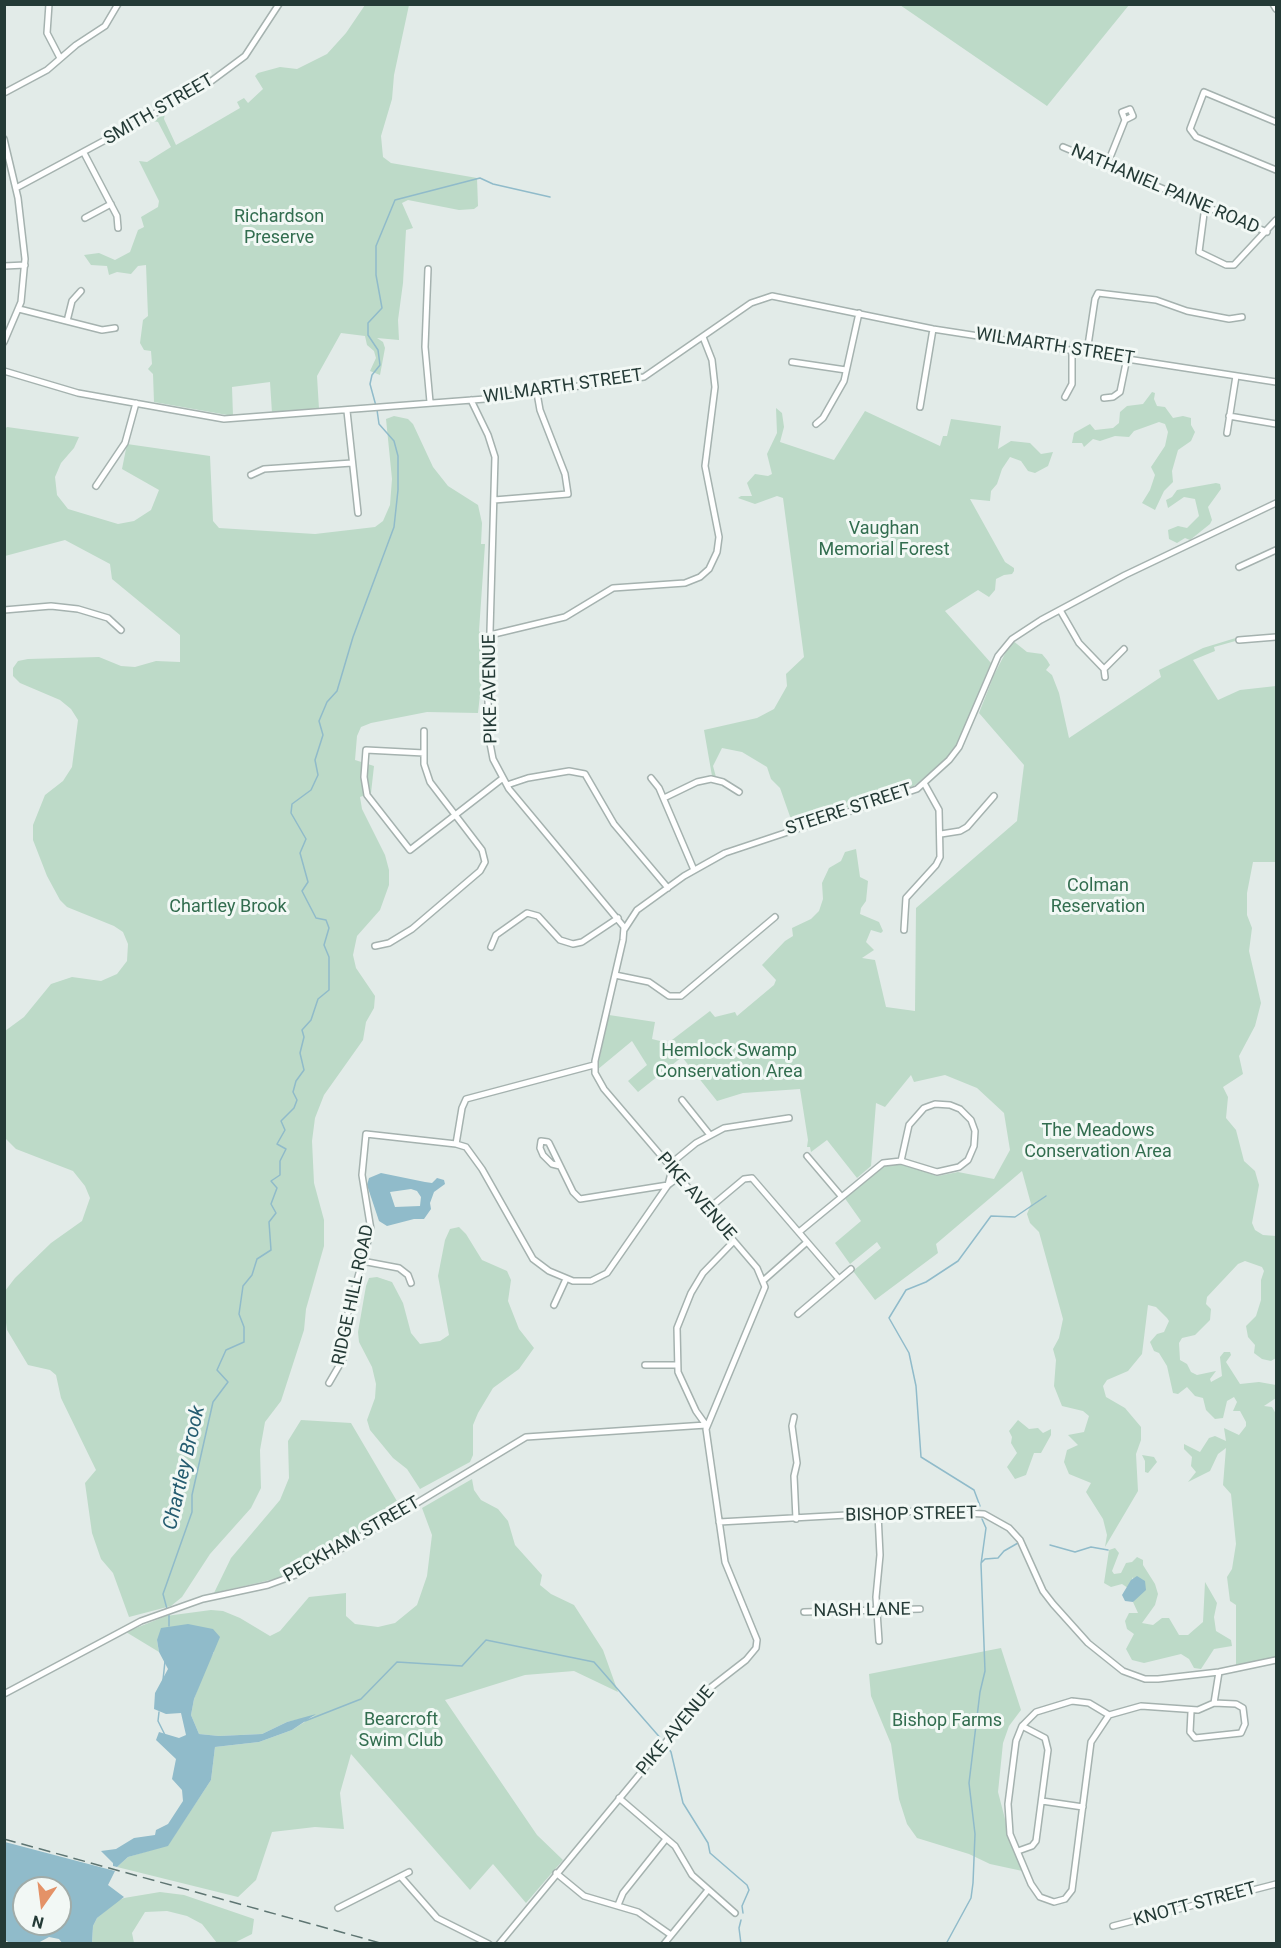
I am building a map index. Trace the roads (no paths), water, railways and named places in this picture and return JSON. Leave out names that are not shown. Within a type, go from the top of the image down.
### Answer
[{"type":"street","points":[[49,4],[47,33],[60,58]]},
{"type":"street","points":[[4,93],[47,70],[108,23],[118,4]]},
{"type":"street","name":"SMITH STREET","points":[[16,188],[176,103],[224,73],[245,56],[279,4]]},
{"type":"street","points":[[1273,4],[1276,9]]},
{"type":"street","points":[[1276,122],[1204,92],[1190,124],[1191,134],[1276,170]]},
{"type":"street","points":[[1107,165],[1125,120]]},
{"type":"street","points":[[4,139],[22,218],[25,265],[19,309],[4,342]]},
{"type":"street","name":"NATHANIEL PAINE ROAD","points":[[1063,147],[1268,232]]},
{"type":"street","points":[[84,153],[117,216],[118,228]]},
{"type":"street","points":[[85,218],[111,204]]},
{"type":"street","points":[[1205,206],[1197,247],[1203,255],[1226,265],[1234,265],[1268,232],[1276,220]]},
{"type":"street","points":[[4,266],[25,265]]},
{"type":"street","points":[[428,269],[425,347],[430,402]]},
{"type":"street","points":[[67,321],[72,301],[81,291]]},
{"type":"street","points":[[1087,352],[1095,299],[1098,293],[1156,300],[1187,311],[1229,319],[1242,317]]},
{"type":"street","name":"WILMARTH STREET","points":[[4,371],[69,390],[224,419],[471,400],[639,379],[658,370],[751,303],[764,297],[779,297],[933,329],[1276,382]]},
{"type":"street","points":[[19,309],[102,330],[115,328]]},
{"type":"street","points":[[816,424],[823,418],[838,393],[846,370],[859,314]]},
{"type":"street","points":[[920,407],[933,329]]},
{"type":"street","points":[[490,635],[565,617],[613,588],[685,583],[700,577],[708,569],[717,552],[719,537],[705,466],[715,387],[712,360],[703,337]]},
{"type":"street","points":[[1065,397],[1072,384],[1072,350]]},
{"type":"street","points":[[1104,398],[1115,397],[1120,392],[1127,358]]},
{"type":"street","points":[[792,362],[846,370]]},
{"type":"street","points":[[1227,433],[1236,376]]},
{"type":"street","points":[[494,500],[568,494],[565,474],[540,410],[537,393]]},
{"type":"street","name":"PIKE AVENUE","points":[[471,400],[488,435],[495,457],[489,738],[493,759],[507,786],[618,918],[624,930]]},
{"type":"street","points":[[96,486],[125,443],[136,403]]},
{"type":"street","points":[[347,411],[358,513]]},
{"type":"street","points":[[1229,416],[1276,424]]},
{"type":"street","points":[[250,475],[264,469],[352,463]]},
{"type":"street","name":"STEERE STREET","points":[[624,930],[637,910],[694,870],[739,846],[908,793],[924,783],[959,747],[1005,644],[1060,610],[1125,575],[1276,503]]},
{"type":"street","points":[[1239,567],[1276,550]]},
{"type":"street","points":[[4,610],[51,606],[78,609],[108,618],[122,630]]},
{"type":"street","points":[[1060,610],[1076,639],[1104,669],[1105,677]]},
{"type":"street","points":[[1239,640],[1276,637]]},
{"type":"street","points":[[1104,669],[1124,649]]},
{"type":"street","points":[[375,946],[389,943],[412,929],[480,871],[485,862],[482,850],[430,782],[424,753],[424,731]]},
{"type":"street","points":[[424,753],[366,750],[364,777],[367,795],[410,850],[502,778]]},
{"type":"street","points":[[507,786],[528,778],[568,771],[585,774],[614,824],[668,888]]},
{"type":"street","points":[[651,778],[664,798],[694,870]]},
{"type":"street","points":[[664,798],[697,782],[711,779],[723,782],[739,792]]},
{"type":"street","points":[[904,930],[906,898],[936,865],[940,857],[939,810],[924,783]]},
{"type":"street","points":[[941,834],[968,827],[994,796]]},
{"type":"street","points":[[491,947],[496,935],[519,916],[527,913],[538,916],[560,940],[573,944],[582,942],[618,918]]},
{"type":"street","points":[[615,975],[650,982],[669,996],[681,996],[775,917]]},
{"type":"street","points":[[624,930],[594,1065],[466,1099],[462,1108],[456,1144],[466,1147],[474,1156],[534,1258],[542,1267],[567,1280],[591,1281],[607,1273],[668,1185],[679,1177]]},
{"type":"street","name":"PIKE AVENUE","points":[[594,1065],[596,1076],[604,1089],[734,1241],[764,1280]]},
{"type":"street","points":[[682,1100],[710,1135]]},
{"type":"street","points":[[799,1232],[879,1164],[901,1161],[937,1172],[959,1167],[968,1160],[974,1146],[975,1135],[971,1120],[950,1104],[934,1104],[924,1108],[912,1118],[907,1128],[901,1161]]},
{"type":"street","points":[[668,1185],[670,1167],[710,1135],[740,1124],[789,1118]]},
{"type":"street","name":"RIDGE HILL ROAD","points":[[329,1383],[343,1359],[346,1320],[372,1222],[362,1174],[366,1134],[456,1144]]},
{"type":"street","points":[[560,1166],[549,1162],[543,1155],[540,1148],[542,1141],[549,1142],[573,1192],[583,1199],[668,1185]]},
{"type":"street","points":[[807,1156],[841,1196]]},
{"type":"street","points":[[707,1210],[744,1179],[751,1178],[839,1279]]},
{"type":"street","points":[[706,1425],[684,1387],[677,1365],[678,1328],[691,1293],[703,1274],[734,1241]]},
{"type":"street","points":[[706,1425],[762,1299],[764,1280],[807,1242]]},
{"type":"street","points":[[362,1261],[399,1268],[408,1275],[411,1283]]},
{"type":"street","points":[[798,1314],[851,1269]]},
{"type":"street","points":[[554,1305],[567,1280]]},
{"type":"street","points":[[645,1365],[677,1365]]},
{"type":"street","points":[[794,1417],[792,1426],[796,1463],[796,1519]]},
{"type":"street","name":"PIKE AVENUE","points":[[501,1943],[556,1873],[665,1744],[701,1695],[746,1660],[757,1644],[729,1575],[719,1522],[706,1425]]},
{"type":"street","name":"PECKHAM STREET","points":[[4,1694],[115,1633],[168,1611],[203,1599],[275,1583],[301,1574],[526,1437],[706,1425]]},
{"type":"street","name":"BISHOP STREET","points":[[719,1522],[878,1514],[971,1512],[992,1516],[1009,1527],[1020,1540],[1043,1591],[1053,1604],[1088,1643],[1113,1664],[1133,1676],[1145,1679],[1219,1672],[1276,1660]]},
{"type":"street","points":[[878,1514],[880,1555],[876,1611],[879,1641]]},
{"type":"street","name":"NASH LANE","points":[[804,1612],[920,1609]]},
{"type":"street","points":[[1214,1703],[1219,1672]]},
{"type":"street","points":[[1109,1715],[1089,1703],[1072,1701],[1036,1712],[1022,1726],[1016,1741],[1007,1815],[1010,1834],[1035,1893],[1054,1902],[1065,1899],[1073,1885],[1091,1742],[1109,1715],[1130,1707],[1141,1706],[1191,1712],[1214,1703],[1236,1704],[1243,1708],[1245,1724],[1241,1733],[1195,1738],[1190,1732],[1191,1712]]},
{"type":"street","points":[[1018,1851],[1032,1846],[1036,1841],[1047,1743],[1040,1735],[1022,1726]]},
{"type":"street","points":[[619,1798],[675,1846],[692,1875],[735,1913]]},
{"type":"street","points":[[1042,1801],[1083,1807]]},
{"type":"street","points":[[618,1905],[623,1893],[666,1839]]},
{"type":"street","points":[[338,1908],[409,1872]]},
{"type":"street","points":[[556,1873],[584,1896],[638,1911],[670,1935]]},
{"type":"street","points":[[401,1877],[437,1918],[489,1944]]},
{"type":"street","name":"KNOTT STREET","points":[[1113,1926],[1276,1884]]},
{"type":"street","points":[[664,1944],[708,1890]]},
{"type":"water","points":[[381,1173],[432,1183],[437,1178],[444,1180],[445,1184],[434,1192],[430,1203],[431,1209],[424,1219],[414,1219],[387,1226],[379,1221],[367,1185],[369,1178]],"holes":[[[411,1189],[417,1191],[421,1197],[420,1206],[395,1207],[390,1192]]]},
{"type":"water","points":[[1137,1576],[1145,1581],[1146,1590],[1133,1602],[1125,1601],[1122,1595],[1131,1580]]},
{"type":"water","points":[[188,1624],[213,1629],[220,1637],[194,1699],[191,1715],[199,1734],[219,1736],[262,1734],[287,1722],[316,1714],[292,1730],[259,1742],[215,1747],[211,1780],[168,1846],[128,1857],[117,1867],[113,1866],[113,1863],[101,1851],[116,1849],[134,1838],[155,1835],[156,1830],[168,1824],[183,1801],[182,1790],[172,1779],[176,1759],[156,1740],[159,1732],[179,1738],[186,1735],[181,1713],[166,1714],[154,1709],[155,1693],[168,1669],[159,1652],[157,1640],[161,1628]]},
{"type":"water","points":[[5,1842],[115,1871],[108,1885],[124,1897],[97,1918],[93,1926],[92,1943],[62,1943],[59,1939],[49,1937],[38,1943],[10,1943],[5,1940]]},
{"type":"waterway","name":"Chartley Brook","points":[[376,406],[370,384],[372,375],[380,365],[378,350],[368,335],[368,323],[382,308],[376,275],[376,246],[395,200],[480,178],[493,184],[550,197]]},
{"type":"waterway","name":"Chartley Brook","points":[[167,1609],[163,1594],[192,1512],[192,1495],[213,1402],[228,1382],[217,1370],[226,1350],[244,1342],[244,1327],[239,1314],[243,1286],[252,1275],[257,1259],[271,1250],[269,1222],[276,1213],[271,1204],[277,1188],[271,1181],[280,1175],[280,1161],[286,1149],[277,1144],[285,1130],[281,1121],[294,1108],[297,1100],[293,1092],[296,1081],[304,1070],[300,1053],[304,1037],[302,1030],[311,1020],[318,999],[329,990],[329,957],[324,945],[329,928],[326,920],[316,918],[302,891],[308,882],[300,853],[306,839],[291,813],[292,804],[311,790],[318,775],[315,760],[323,735],[319,721],[327,702],[337,691],[353,637],[394,527],[398,490],[398,456],[394,441],[379,424],[377,410]]},
{"type":"waterway","points":[[980,1506],[974,1490],[921,1457],[916,1386],[909,1353],[889,1318],[906,1290],[926,1282],[958,1261],[991,1216],[1015,1217],[1046,1196]]},
{"type":"waterway","points":[[946,1944],[971,1898],[973,1883],[975,1834],[969,1783],[980,1692],[985,1671],[981,1564],[986,1528],[982,1519]]},
{"type":"waterway","points":[[981,1563],[985,1559],[998,1558],[1004,1551],[1018,1543]]},
{"type":"waterway","points":[[1050,1545],[1075,1552],[1091,1547],[1108,1550]]},
{"type":"waterway","name":"Chartley Brook","points":[[169,1614],[169,1626]]},
{"type":"waterway","points":[[305,1721],[361,1699],[397,1662],[462,1666],[486,1640],[594,1662],[663,1741]]},
{"type":"waterway","name":"Chartley Brook","points":[[163,1680],[165,1661]]},
{"type":"waterway","name":"Chartley Brook","points":[[159,1712],[158,1721],[165,1735]]},
{"type":"waterway","points":[[666,1745],[671,1752],[683,1803],[708,1843],[710,1853],[747,1885],[749,1890],[742,1906],[743,1913]]},
{"type":"waterway","points":[[741,1920],[739,1928],[741,1944]]},
{"type":"railway","points":[[4,1839],[384,1944]]},
{"type":"park label","name":"Richardson Preserve","points":[[279,227]]},
{"type":"park label","name":"Vaughan Memorial Forest","points":[[884,539]]},
{"type":"park label","name":"Colman Reservation","points":[[1098,896]]},
{"type":"park label","name":"Hemlock Swamp Conservation Area","points":[[729,1061]]},
{"type":"park label","name":"The Meadows Conservation Area","points":[[1098,1141]]},
{"type":"park label","name":"Bishop Farms","points":[[947,1721]]},
{"type":"park label","name":"Bearcroft Swim Club","points":[[401,1730]]}]
